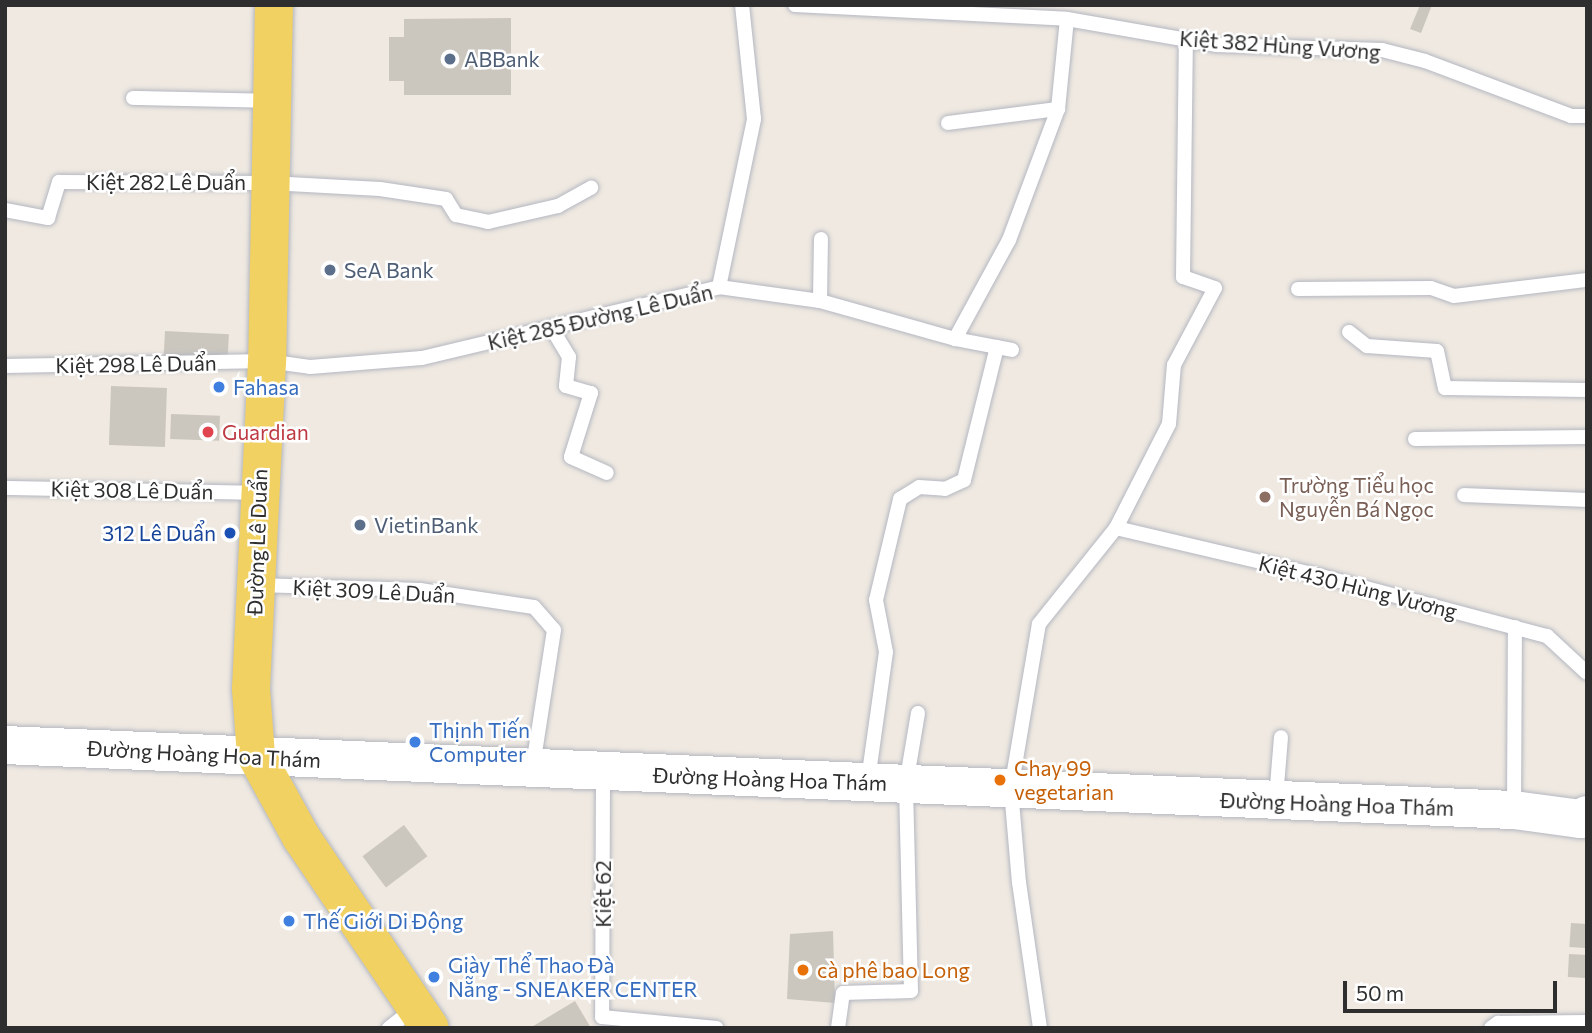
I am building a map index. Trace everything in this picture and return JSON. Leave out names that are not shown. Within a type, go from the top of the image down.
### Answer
[{"type":"main road","name":"Đường Lê Duẩn","points":[[274,5],[267,361],[251,689],[256,755],[301,838],[411,1021]]},
{"type":"main road","name":"Đường Hoàng Hoa Thám","points":[[5,745],[1275,802],[1525,811],[1546,806],[1587,813]]},
{"type":"lane","points":[[719,287],[754,119],[742,5]]},
{"type":"lane","name":"Kiệt 382 Hùng Vương","points":[[795,5],[1067,19],[1186,40],[1382,50],[1425,61],[1571,116],[1587,116]]},
{"type":"lane","points":[[954,339],[1009,240],[1058,109],[1067,19]]},
{"type":"lane","points":[[1040,1028],[1011,789],[1039,624],[1116,528],[1169,424],[1174,365],[1215,288],[1183,277],[1186,40]]},
{"type":"lane","points":[[133,98],[273,102]]},
{"type":"lane","points":[[948,123],[1058,109]]},
{"type":"lane","name":"Kiệt 282 Lê Duẩn","points":[[5,210],[48,218],[59,182],[270,183]]},
{"type":"lane","points":[[270,183],[380,189],[446,200],[456,215],[488,222],[558,206],[591,188]]},
{"type":"lane","points":[[820,301],[821,239]]},
{"type":"lane","points":[[1298,289],[1431,288],[1454,296],[1587,280]]},
{"type":"lane","name":"Kiệt 285 Đường Lê Duẩn","points":[[267,361],[310,367],[422,358],[719,287],[820,301],[954,339],[1012,350]]},
{"type":"lane","points":[[551,327],[569,356],[566,386],[591,393],[571,457],[607,474]]},
{"type":"lane","points":[[1349,332],[1367,346],[1437,351],[1445,388],[1587,390]]},
{"type":"lane","points":[[868,785],[886,652],[876,600],[900,499],[919,487],[945,489],[964,480],[997,347]]},
{"type":"lane","name":"Kiệt 298 Lê Duẩn","points":[[5,366],[267,361]]},
{"type":"lane","points":[[1415,439],[1587,437]]},
{"type":"lane","name":"Kiệt 308 Lê Duẩn","points":[[5,488],[259,493]]},
{"type":"lane","points":[[1464,495],[1587,500]]},
{"type":"lane","name":"Kiệt 430 Hùng Vương","points":[[1116,528],[1547,636],[1587,673]]},
{"type":"lane","name":"Kiệt 309 Lê Duẩn","points":[[255,585],[420,590],[534,607],[554,630],[532,770]]},
{"type":"lane","points":[[1515,627],[1525,811]]},
{"type":"lane","points":[[838,1028],[843,993],[911,991],[906,784],[918,713]]},
{"type":"lane","points":[[1275,802],[1281,737]]},
{"type":"lane","name":"Kiệt 62","points":[[603,772],[602,1017],[644,1024]]},
{"type":"lane","points":[[1491,1028],[1498,1023],[1587,1023]]},
{"type":"lane","points":[[644,1024],[716,1028]]},
{"type":"building","points":[[1420,5],[1432,5],[1421,33],[1410,29]]},
{"type":"building","name":"ABBank","points":[[511,18],[511,95],[404,95],[404,81],[389,81],[389,37],[404,37],[404,19]]},
{"type":"building","points":[[165,331],[229,334],[227,368],[163,365]]},
{"type":"building","points":[[111,386],[167,388],[165,447],[109,445]]},
{"type":"building","points":[[171,414],[220,416],[219,441],[170,439]]},
{"type":"building","points":[[404,825],[427,856],[386,887],[362,856]]},
{"type":"building","points":[[1571,923],[1587,924],[1585,948],[1569,947]]},
{"type":"building","points":[[833,931],[835,1003],[787,999],[790,934]]},
{"type":"building","points":[[1569,954],[1587,955],[1586,978],[1568,977]]},
{"type":"building","points":[[575,1001],[591,1028],[530,1028]]},
{"type":"place","name":"ABBank","points":[[450,59]]},
{"type":"place","name":"SeA Bank","points":[[330,270]]},
{"type":"place","name":"Fahasa","points":[[219,387]]},
{"type":"place","name":"Guardian","points":[[208,432]]},
{"type":"place","name":"Trường Tiểu học Nguyễn Bá Ngọc","points":[[1265,497]]},
{"type":"place","name":"VietinBank","points":[[360,525]]},
{"type":"place","name":"312 Lê Duẩn","points":[[230,533]]},
{"type":"place","name":"Thịnh Tiến Computer","points":[[415,742]]},
{"type":"place","name":"Chay 99 vegetarian","points":[[1000,780]]},
{"type":"place","name":"Thế Giới Di Động","points":[[289,921]]},
{"type":"place","name":"cà phê bao Long","points":[[803,970]]},
{"type":"place","name":"Giày Thể Thao Đà Nẵng - SNEAKER CENTER","points":[[434,977]]}]
